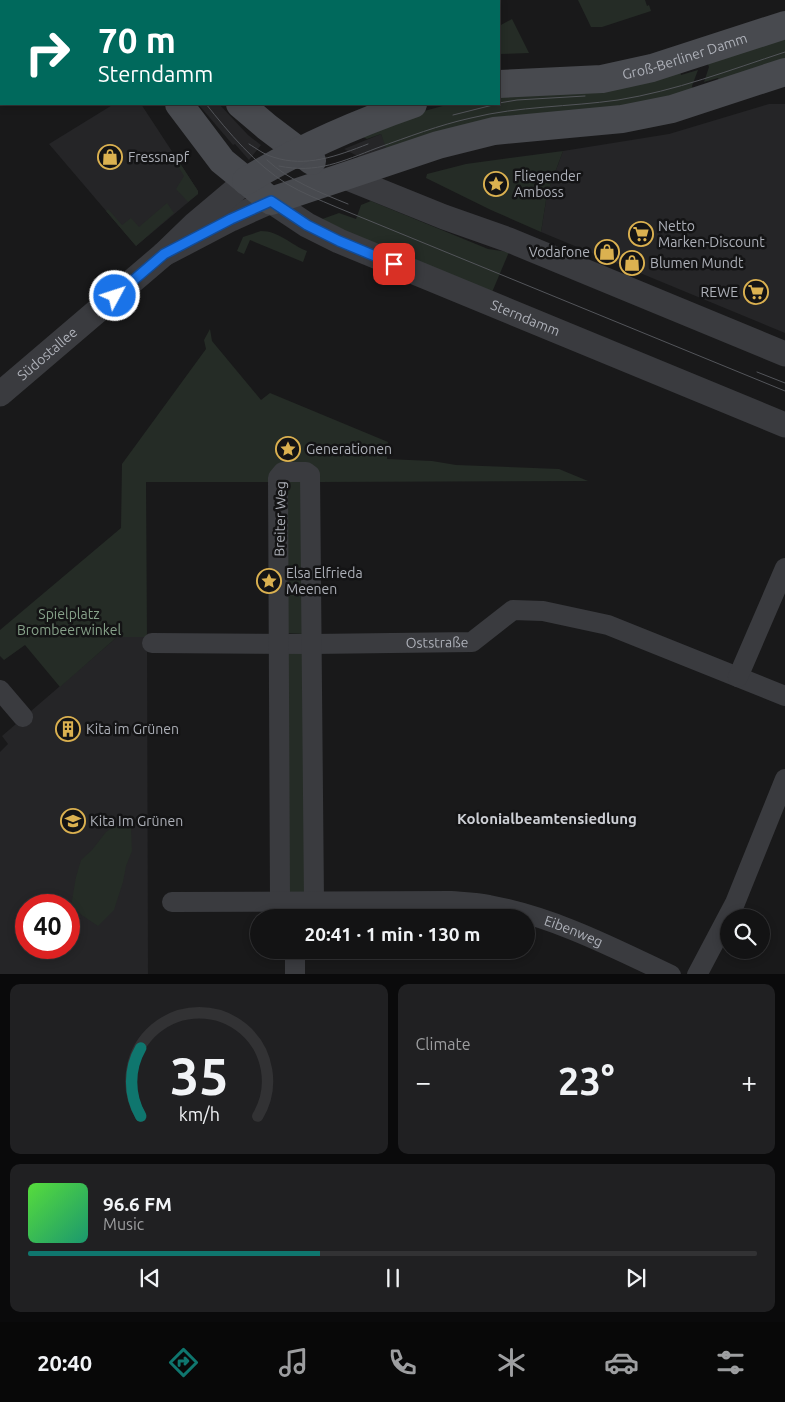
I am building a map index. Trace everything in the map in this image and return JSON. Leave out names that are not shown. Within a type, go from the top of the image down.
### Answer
[{"type":"main road","name":"Groß-Berliner Damm","points":[[500,84],[602,79],[652,68],[785,25]]},
{"type":"main road","points":[[271,201],[438,144],[494,131],[622,119],[672,108],[785,72]]},
{"type":"main road","name":"Sterndamm","points":[[180,105],[222,161],[271,201]]},
{"type":"main road","points":[[241,105],[266,127],[300,152],[313,161],[345,177]]},
{"type":"main road","points":[[246,181],[266,169],[361,122],[410,105]]},
{"type":"street","points":[[345,177],[444,217],[508,240],[785,354]]},
{"type":"street","name":"Südostallee","points":[[0,394],[164,254],[246,181]]},
{"type":"street","name":"Südostallee","points":[[164,254],[231,219],[271,201]]},
{"type":"street","name":"Sterndamm","points":[[271,201],[307,225],[339,241],[785,425]]},
{"type":"street","name":"Breiter Weg","points":[[283,472],[306,472],[310,475],[312,644],[296,906],[279,644],[278,478],[283,472]]},
{"type":"street","points":[[738,677],[785,568]]},
{"type":"street","name":"Oststraße","points":[[152,644],[472,642],[513,610],[542,610],[608,625],[785,696]]},
{"type":"street","points":[[0,690],[23,718]]},
{"type":"street","points":[[697,974],[735,903],[785,779]]},
{"type":"street","name":"Eibenweg","points":[[172,902],[296,906],[451,901],[487,904],[520,912],[583,933],[671,974]]},
{"type":"street","points":[[295,959],[295,974]]},
{"type":"shaded area","points":[[769,104],[785,104],[785,333],[541,232],[547,194],[563,151],[669,134]]},
{"type":"shaded area","points":[[112,105],[142,105],[198,191],[198,194],[136,246],[49,144]]},
{"type":"shaded area","points":[[199,105],[220,105],[248,135],[261,145],[249,160],[235,144],[233,145]]},
{"type":"shaded area","points":[[381,134],[387,148],[361,158],[344,149]]},
{"type":"shaded area","name":"Kita Im Grünen","points":[[117,637],[147,637],[148,974],[0,974],[0,752],[8,744],[2,736]]},
{"type":"green space","points":[[578,0],[645,0],[651,11],[602,27],[591,27]]},
{"type":"green space","points":[[512,19],[529,53],[500,54],[500,25]]},
{"type":"green space","points":[[785,34],[785,63],[720,85],[718,78],[704,82],[709,67],[706,59]]},
{"type":"green space","points":[[698,70],[692,86],[694,94],[386,148],[381,134],[367,139],[359,135],[417,113],[446,105],[500,105],[500,95],[680,71],[681,75]]},
{"type":"green space","points":[[563,151],[547,194],[541,232],[426,178],[427,174],[466,164]]},
{"type":"green space","points":[[176,157],[198,191],[198,194],[188,202],[176,189],[184,176],[174,160]]},
{"type":"green space","points":[[371,201],[488,249],[509,252],[490,297],[314,222],[339,213],[356,219],[361,205]]},
{"type":"green space","points":[[167,203],[174,213],[136,246],[106,211],[108,209],[122,225],[131,218],[139,227]]},
{"type":"green space","points":[[261,231],[274,233],[307,251],[303,262],[250,240],[244,254],[237,251],[243,237]]},
{"type":"green space","name":"Spielplatz Brombeerwinkel","points":[[210,329],[212,341],[261,400],[270,393],[388,442],[387,459],[432,461],[456,465],[559,469],[588,481],[316,482],[315,473],[273,482],[146,482],[147,637],[117,637],[60,687],[25,645],[4,660],[0,656],[0,630],[121,528],[122,464],[206,349],[204,340]]},
{"type":"green space","points":[[286,482],[302,482],[304,634],[286,633]]},
{"type":"green space","points":[[302,651],[306,892],[289,893],[284,652]]},
{"type":"green space","points":[[125,819],[131,828],[132,851],[114,910],[98,926],[80,914],[80,894],[73,894],[81,860],[92,850],[106,832]]},
{"type":"tram line","points":[[279,166],[306,168],[329,165],[435,128],[489,114],[639,96],[702,79],[785,52]]},
{"type":"tram line","points":[[500,103],[585,96]]},
{"type":"tram line","points":[[207,105],[253,158],[275,176],[299,190],[336,207],[785,391]]},
{"type":"tram line","points":[[453,115],[493,105]]},
{"type":"tram line","points":[[249,144],[270,156],[297,161],[321,159],[345,153],[368,144]]},
{"type":"tram line","points":[[267,160],[295,180],[348,204]]},
{"type":"tram line","points":[[757,372],[785,383]]},
{"type":"place","name":"Fressnapf","points":[[110,157]]},
{"type":"place","name":"Fliegender Amboss","points":[[496,184]]},
{"type":"place","name":"Netto Marken-Discount","points":[[641,234]]},
{"type":"place","name":"Vodafone","points":[[607,252]]},
{"type":"place","name":"Blumen Mundt","points":[[632,263]]},
{"type":"place","name":"REWE","points":[[756,292]]},
{"type":"place","name":"Generationen","points":[[288,449]]},
{"type":"place","name":"Elsa Elfrieda Meenen","points":[[269,581]]},
{"type":"place","name":"Kita im Grünen","points":[[68,729]]},
{"type":"place","name":"Kita Im Grünen","points":[[73,821]]},
{"type":"district","name":"Kolonialbeamtensiedlung","points":[[547,818]]},
{"type":"route","points":[[115,296],[164,254],[231,219],[271,201],[307,225],[339,241],[394,264]]}]
